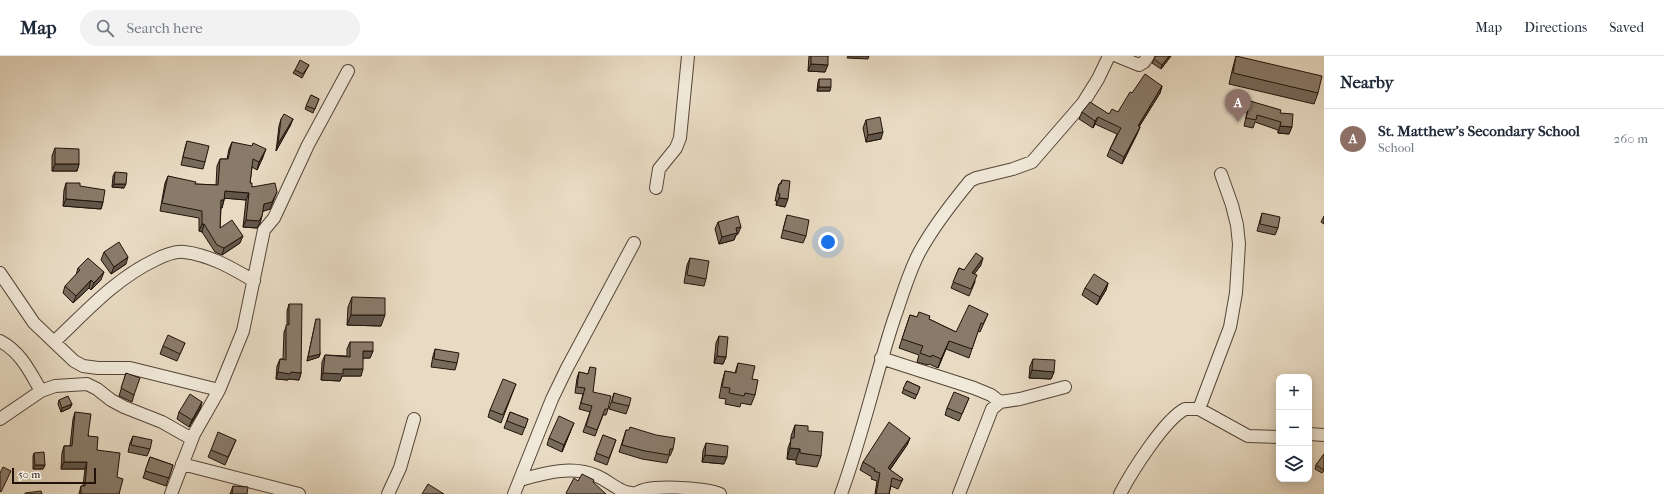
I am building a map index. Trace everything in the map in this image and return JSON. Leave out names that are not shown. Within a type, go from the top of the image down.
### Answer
[{"type":"street","points":[[656,188],[659,169],[676,148],[680,138],[688,56]]},
{"type":"street","points":[[841,494],[854,455],[881,358],[905,285],[918,255],[933,229],[970,181],[1032,162],[1083,103],[1098,79],[1109,56]]},
{"type":"street","points":[[1117,56],[1139,65],[1144,62],[1148,56]]},
{"type":"street","points":[[171,494],[192,439],[218,390],[243,331],[265,228],[274,218],[308,145],[348,72]]},
{"type":"street","points":[[1199,409],[1230,327],[1236,293],[1239,244],[1237,225],[1232,205],[1221,174]]},
{"type":"street","points":[[514,494],[546,414],[567,368],[634,244]]},
{"type":"street","points":[[54,342],[117,283],[138,268],[165,256],[183,252],[207,258],[226,264],[254,281]]},
{"type":"street","points":[[0,273],[34,323],[74,361],[83,366],[98,368],[130,368],[218,390]]},
{"type":"street","points":[[0,341],[14,350],[28,367],[41,391]]},
{"type":"street","points":[[881,358],[974,388],[1000,402]]},
{"type":"street","points":[[0,419],[41,391],[55,386],[87,384],[124,407],[162,422],[192,439]]},
{"type":"street","points":[[959,494],[992,409],[1000,402],[1020,399],[1065,387]]},
{"type":"street","points":[[1120,494],[1130,473],[1166,426],[1185,408],[1199,409],[1248,436],[1276,437]]},
{"type":"street","points":[[388,494],[400,468],[414,419]]},
{"type":"street","points":[[1312,434],[1324,435]]},
{"type":"street","points":[[182,464],[299,494]]},
{"type":"street","points":[[520,480],[555,472],[582,470],[597,476],[622,491],[636,494],[640,490],[662,488],[714,491],[720,494]]},
{"type":"building","points":[[811,56],[828,56],[828,65],[811,64]]},
{"type":"building","points":[[1156,56],[1169,56],[1162,65],[1154,59]]},
{"type":"building","points":[[1236,56],[1322,76],[1318,93],[1233,73]]},
{"type":"building","points":[[300,60],[309,65],[303,74],[295,70]]},
{"type":"building","points":[[1145,74],[1162,86],[1138,126],[1140,127],[1124,157],[1110,149],[1121,128],[1098,117],[1095,121],[1082,112],[1090,102],[1109,114],[1112,109],[1118,112],[1130,92],[1132,93]]},
{"type":"building","points":[[819,79],[831,79],[831,87],[819,87]]},
{"type":"building","points":[[311,95],[319,99],[315,109],[306,106]]},
{"type":"building","points":[[1250,101],[1281,110],[1280,113],[1293,114],[1292,127],[1280,126],[1281,122],[1257,115],[1256,120],[1246,118]]},
{"type":"building","points":[[284,114],[293,119],[278,144],[281,119]]},
{"type":"building","points":[[880,117],[883,132],[868,135],[866,120]]},
{"type":"building","points":[[187,141],[209,146],[205,162],[183,157]]},
{"type":"building","points":[[232,142],[252,146],[253,143],[266,149],[259,162],[253,159],[250,183],[252,183],[252,187],[275,183],[277,192],[272,202],[264,204],[262,216],[259,221],[246,220],[249,193],[225,191],[224,200],[221,200],[220,228],[232,220],[243,236],[224,248],[217,245],[204,224],[202,224],[202,211],[162,203],[168,176],[196,182],[195,184],[218,185],[220,159],[228,159]]},
{"type":"building","points":[[55,148],[79,149],[79,164],[55,164]]},
{"type":"building","points":[[115,172],[127,173],[126,184],[114,184]]},
{"type":"building","points":[[782,180],[790,181],[788,199],[779,198],[779,184],[781,184]]},
{"type":"building","points":[[66,183],[80,183],[80,186],[105,190],[103,202],[66,199]]},
{"type":"building","points":[[1262,213],[1280,217],[1278,228],[1260,224]]},
{"type":"building","points":[[787,215],[809,220],[806,236],[783,230]]},
{"type":"building","points":[[738,216],[741,227],[736,228],[737,233],[722,237],[718,222]]},
{"type":"building","points":[[119,242],[128,257],[114,267],[104,252]]},
{"type":"building","points":[[976,253],[983,258],[972,273],[977,275],[971,289],[953,282],[959,268],[964,270]]},
{"type":"building","points":[[88,258],[104,272],[94,283],[91,280],[76,296],[65,286],[80,270],[78,268]]},
{"type":"building","points":[[690,258],[709,261],[706,279],[687,275]]},
{"type":"building","points":[[1094,274],[1108,283],[1100,297],[1085,288]]},
{"type":"building","points":[[352,297],[385,298],[385,315],[351,315]]},
{"type":"building","points":[[289,304],[302,304],[301,373],[291,372],[290,374],[278,372],[280,359],[286,360],[286,325],[289,325]]},
{"type":"building","points":[[969,305],[988,314],[983,324],[981,323],[972,349],[949,341],[941,359],[932,355],[931,357],[920,353],[923,346],[902,339],[910,315],[917,317],[919,312],[930,316],[929,319],[956,332]]},
{"type":"building","points":[[316,319],[320,319],[320,354],[308,357]]},
{"type":"building","points":[[168,335],[185,343],[180,354],[163,346]]},
{"type":"building","points":[[719,336],[728,337],[726,357],[717,356]]},
{"type":"building","points":[[350,342],[373,342],[373,351],[363,351],[363,369],[343,369],[343,374],[323,373],[325,355],[350,357]]},
{"type":"building","points":[[435,349],[459,353],[457,363],[434,359]]},
{"type":"building","points":[[1033,359],[1055,360],[1054,372],[1032,370]]},
{"type":"building","points":[[738,363],[755,366],[752,379],[758,380],[755,395],[745,393],[744,396],[729,393],[730,388],[722,387],[725,371],[736,373]]},
{"type":"building","points":[[590,367],[596,368],[593,392],[611,396],[608,409],[605,409],[597,430],[586,426],[592,406],[581,403],[585,388],[577,387],[579,372],[588,374]]},
{"type":"building","points":[[126,373],[140,378],[134,395],[121,388]]},
{"type":"building","points":[[503,379],[516,384],[503,415],[490,410]]},
{"type":"building","points":[[907,381],[920,387],[917,395],[903,389]]},
{"type":"building","points":[[954,392],[969,398],[962,414],[947,408]]},
{"type":"building","points":[[614,393],[631,398],[629,406],[612,402]]},
{"type":"building","points":[[190,394],[202,402],[192,420],[179,412]]},
{"type":"building","points":[[68,396],[72,404],[62,408],[59,400]]},
{"type":"building","points":[[75,412],[91,414],[88,436],[98,437],[97,450],[120,453],[117,477],[123,479],[119,494],[81,494],[81,486],[85,486],[87,462],[64,462],[64,446],[72,446]]},
{"type":"building","points":[[510,412],[528,419],[525,428],[507,421]]},
{"type":"building","points":[[559,416],[574,423],[564,445],[549,438]]},
{"type":"building","points":[[889,422],[910,438],[888,468],[903,479],[901,481],[892,478],[889,494],[876,494],[880,473],[874,471],[875,469],[863,462]]},
{"type":"building","points":[[795,425],[808,426],[808,431],[823,432],[821,456],[800,453],[800,449],[790,448],[791,438],[794,438]]},
{"type":"building","points":[[630,427],[656,435],[675,438],[673,449],[670,449],[669,455],[622,445],[626,430],[629,430]]},
{"type":"building","points":[[218,432],[236,440],[228,457],[211,450]]},
{"type":"building","points":[[603,435],[616,440],[609,458],[596,453]]},
{"type":"building","points":[[133,436],[152,440],[150,449],[131,445]]},
{"type":"building","points":[[706,443],[728,446],[727,457],[705,455]]},
{"type":"building","points":[[44,452],[45,465],[35,465],[34,453]]},
{"type":"building","points":[[1324,454],[1324,470],[1316,465]]},
{"type":"building","points":[[150,457],[173,465],[169,478],[145,471]]},
{"type":"building","points":[[3,467],[11,471],[1,492],[0,473]]},
{"type":"building","points":[[582,474],[594,480],[593,482],[606,494],[566,493],[574,478],[578,481]]},
{"type":"building","points":[[428,484],[444,494],[422,494]]},
{"type":"building","points":[[233,486],[248,487],[247,494],[232,494]]},
{"type":"building","points":[[41,491],[42,494],[25,494],[25,493]]},
{"type":"place","name":"St. Matthew's Secondary School","points":[[1238,122]]}]
